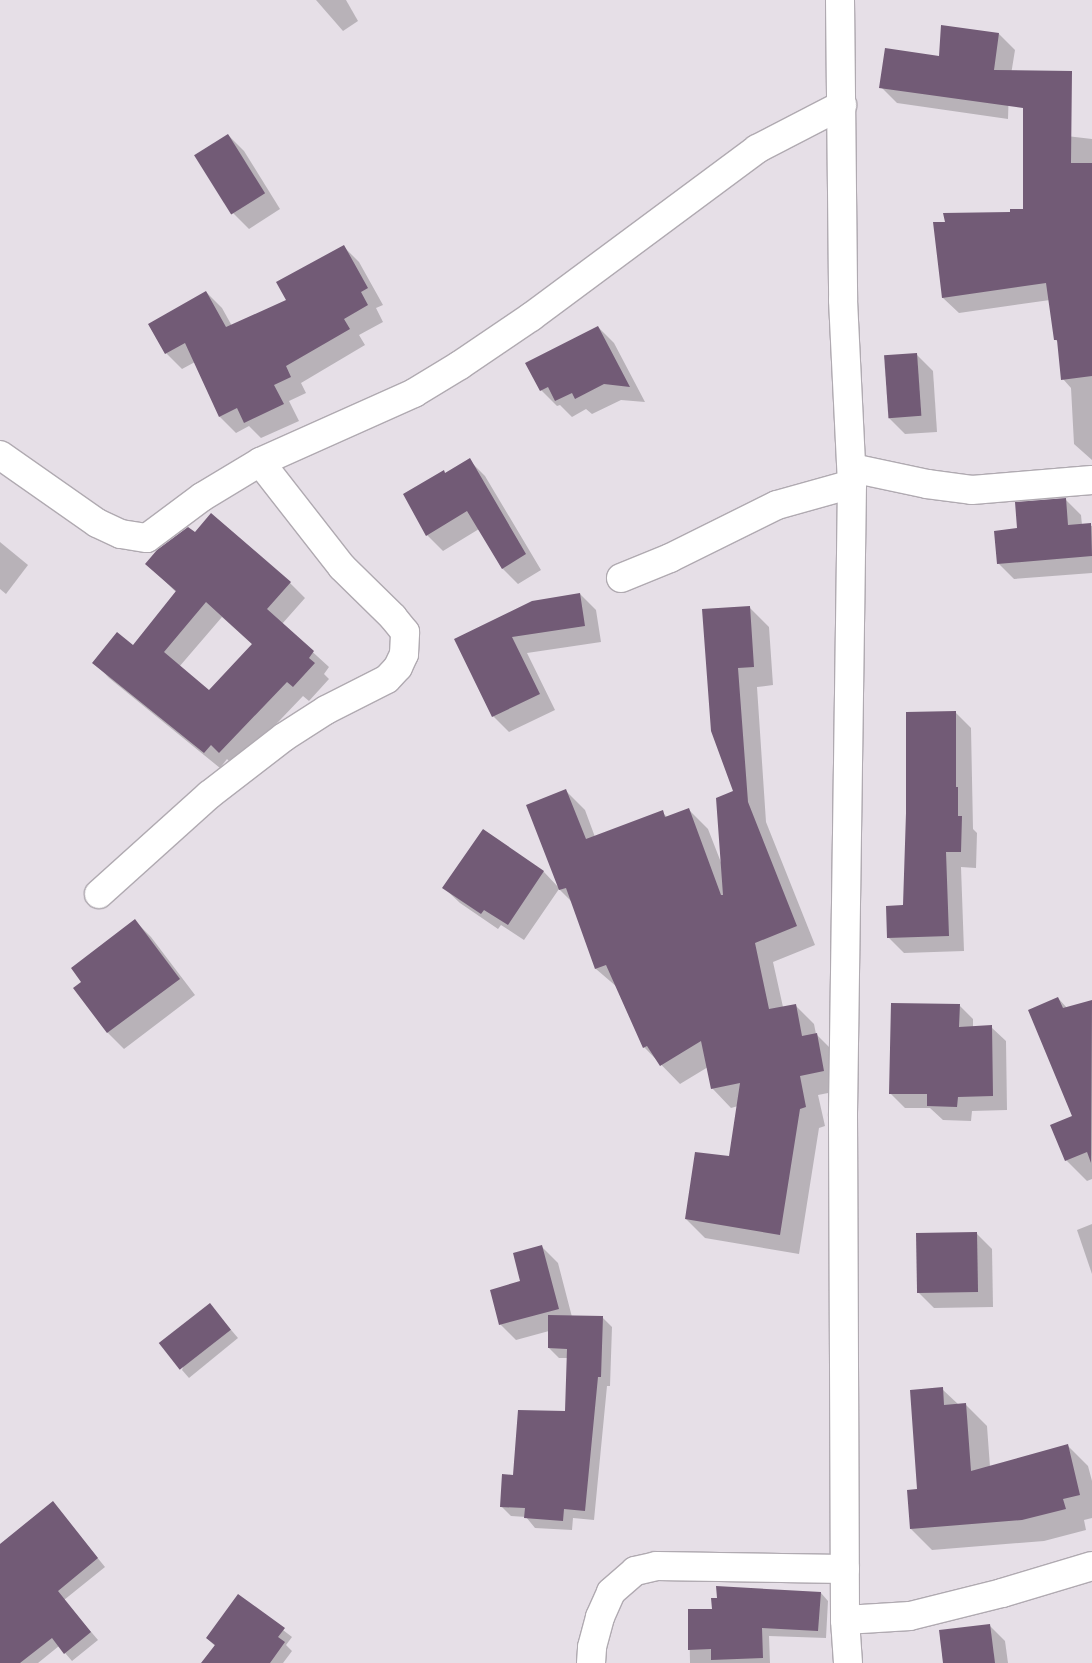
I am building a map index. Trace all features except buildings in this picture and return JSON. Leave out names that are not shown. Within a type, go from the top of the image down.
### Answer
[{"type":"street","points":[[840,0],[843,300],[852,476],[843,1116],[844,1620],[848,1663]]},
{"type":"street","points":[[0,455],[97,523],[121,534],[147,538],[202,497],[260,462],[414,393],[531,317],[757,149],[842,105]]},
{"type":"street","points":[[99,894],[209,795],[298,728],[326,710],[387,679],[398,667],[404,654],[405,632],[394,617],[342,567],[260,462]]},
{"type":"street","points":[[621,578],[670,558],[777,505],[852,476],[972,490],[1092,480]]},
{"type":"street","points":[[591,1663],[592,1647],[600,1617],[611,1592],[635,1571],[656,1566],[844,1569]]},
{"type":"street","points":[[844,1620],[910,1616],[1002,1593],[1092,1566]]}]
